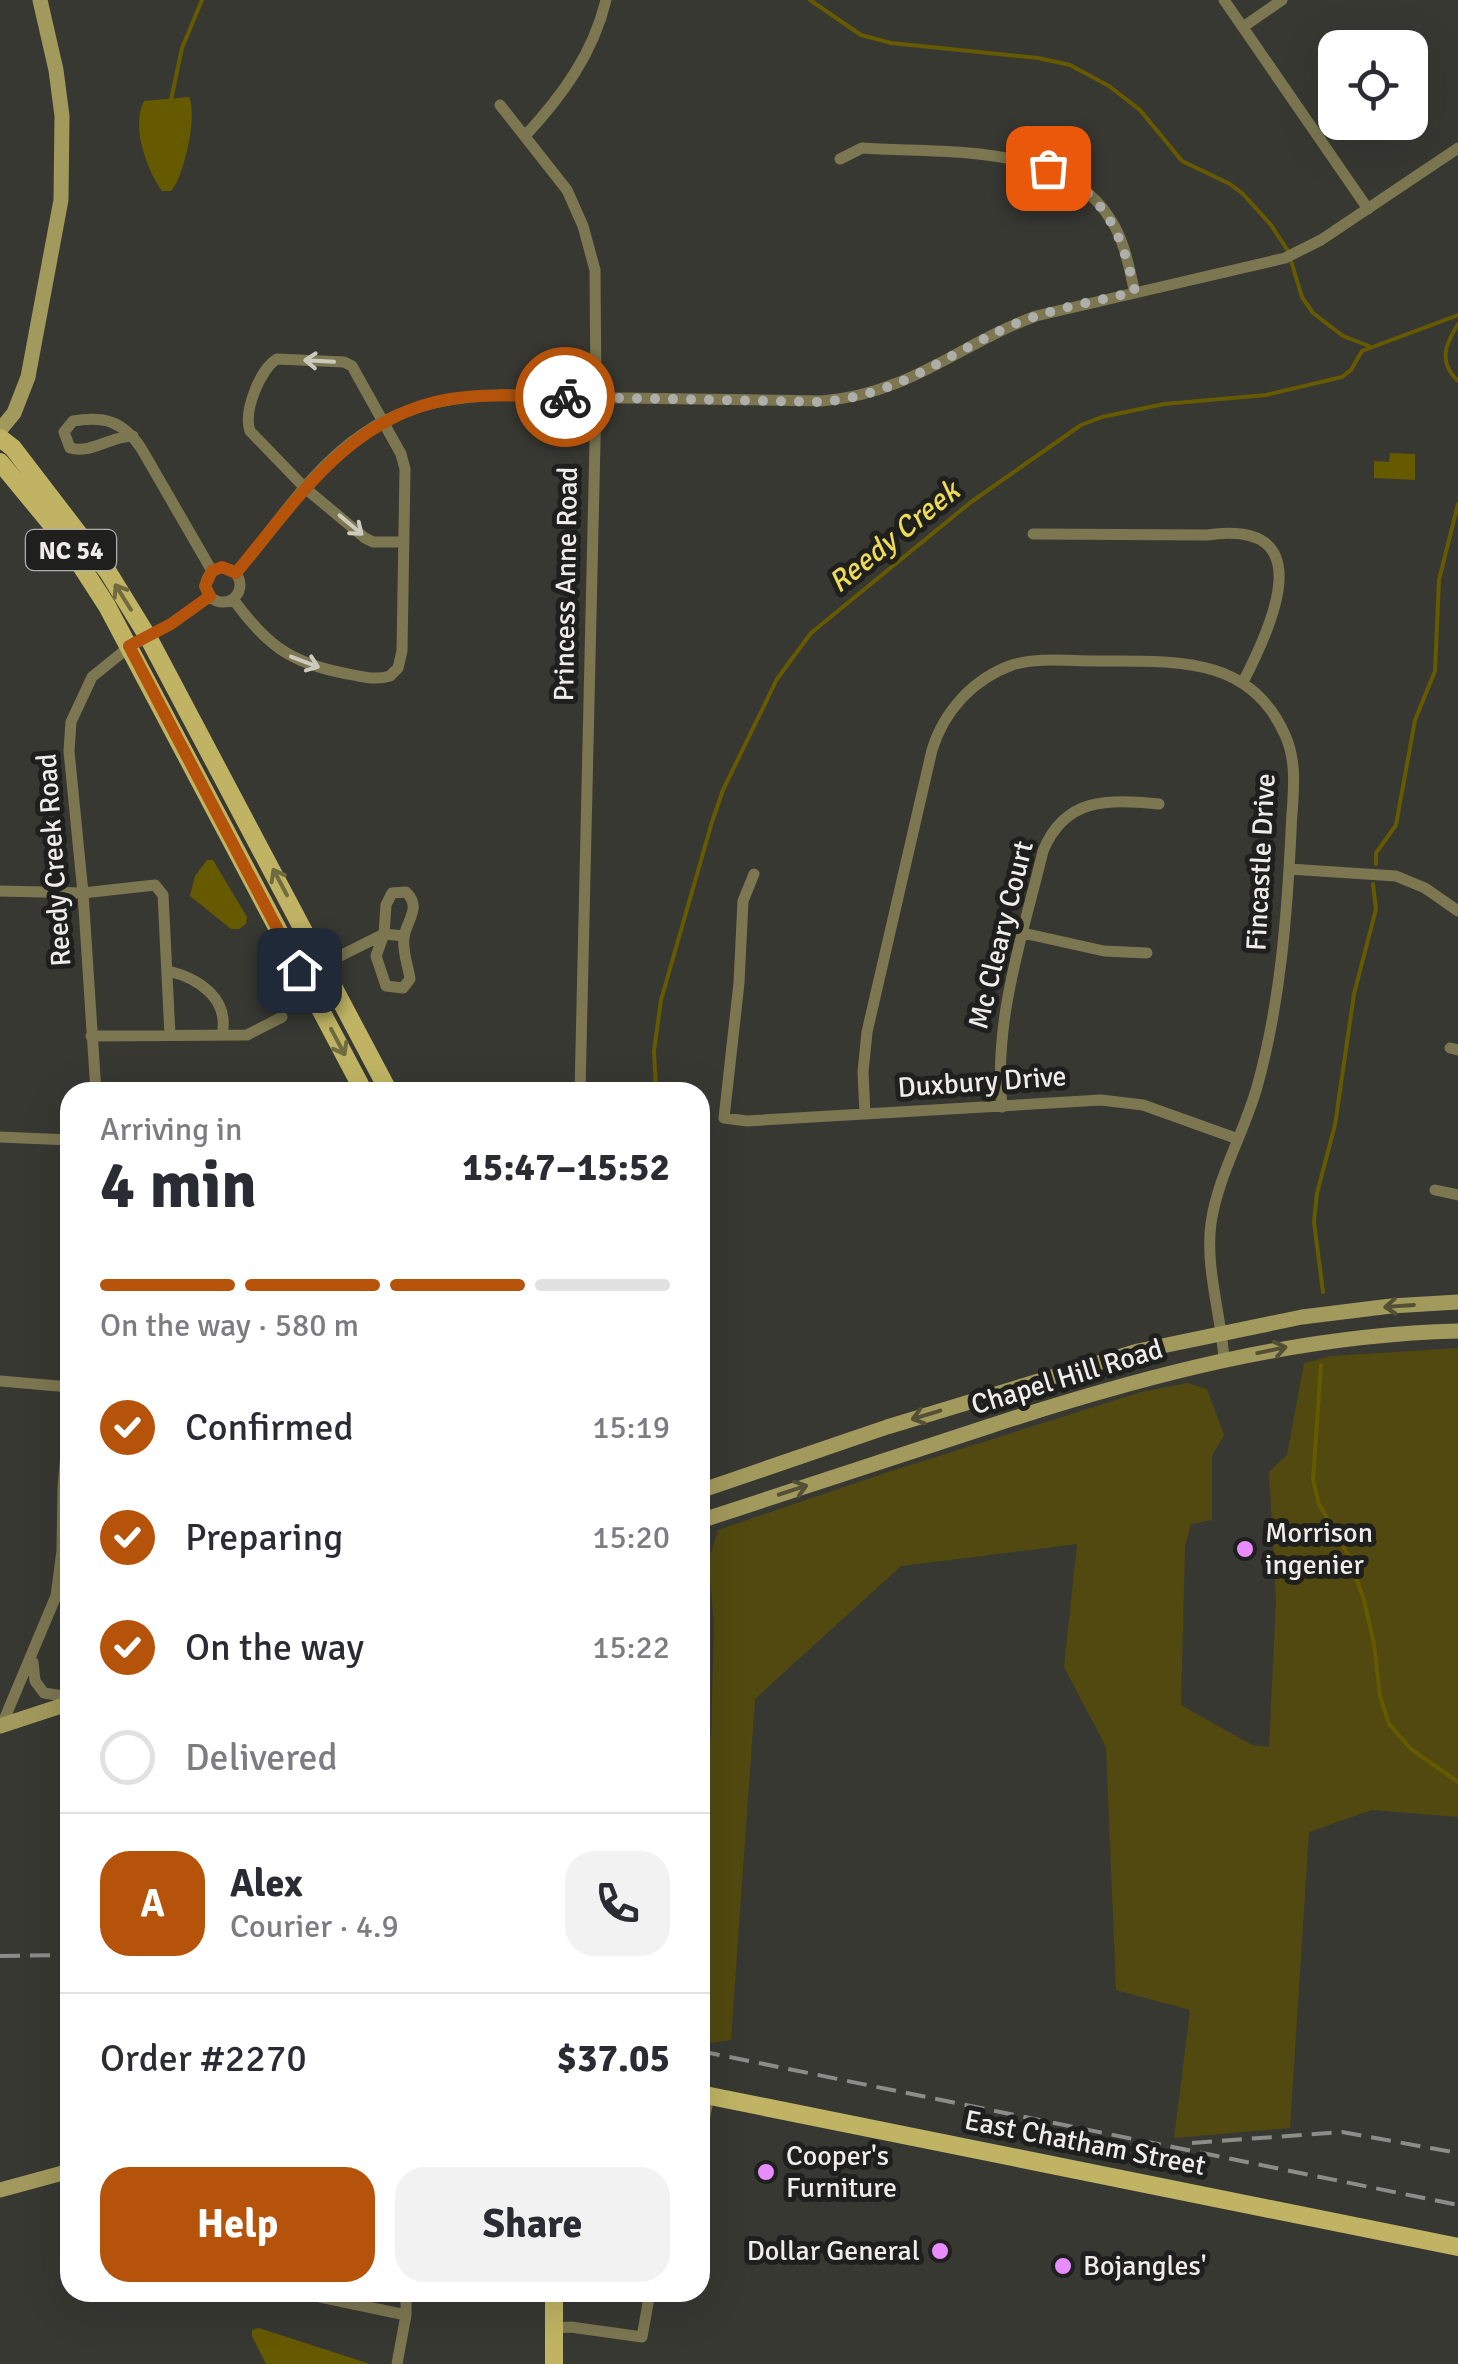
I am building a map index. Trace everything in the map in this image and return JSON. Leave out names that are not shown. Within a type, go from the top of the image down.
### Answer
[{"type":"main road","points":[[0,430],[14,413],[28,377],[61,200],[62,116],[40,0]]},
{"type":"main road","name":"NC 54","points":[[0,438],[13,448],[76,528],[148,637],[384,1082]]},
{"type":"main road","name":"NC 54","points":[[0,462],[65,541],[129,646],[359,1082]]},
{"type":"main road","name":"Chapel Hill Road","points":[[710,1488],[887,1427],[1138,1350],[1222,1331],[1390,1306],[1458,1302]]},
{"type":"main road","name":"Chapel Hill Road","points":[[710,1518],[1077,1397],[1224,1359],[1327,1340],[1458,1331]]},
{"type":"main road","points":[[0,1726],[60,1704]]},
{"type":"main road","name":"East Chatham Street","points":[[710,2096],[1458,2247]]},
{"type":"main road","points":[[0,2190],[60,2174]]},
{"type":"main road","points":[[554,2302],[554,2364]]},
{"type":"street","points":[[525,136],[570,83],[593,40],[606,0]]},
{"type":"street","points":[[1224,0],[1368,209]]},
{"type":"street","points":[[1244,27],[1282,0]]},
{"type":"street","name":"Princess Anne Road","points":[[500,105],[567,190],[590,245],[595,270],[596,398],[580,1082]]},
{"type":"street","points":[[840,159],[862,148],[993,157],[1048,168],[1072,181],[1106,212],[1121,240],[1135,292]]},
{"type":"street","points":[[236,573],[339,452],[384,421],[422,405],[452,399],[822,402],[853,398],[911,380],[1022,321],[1285,258],[1322,240],[1458,148]]},
{"type":"street","points":[[232,599],[261,636],[298,660],[328,670],[384,678],[394,673],[401,661],[404,542],[405,469],[357,371],[344,362],[277,358],[270,362],[250,407],[247,426],[305,488],[373,542],[404,542]]},
{"type":"street","points":[[133,436],[114,438],[80,451],[64,441],[64,432],[73,421],[112,420],[133,436],[212,571]]},
{"type":"street","points":[[1033,534],[1207,536],[1229,532],[1249,535],[1263,544],[1278,564],[1280,587],[1243,682]]},
{"type":"street","points":[[222,567],[236,573],[241,584],[232,599],[223,602],[210,596],[205,586],[212,571],[222,567]]},
{"type":"street","name":"Reedy Creek Road","points":[[95,1082],[69,751],[71,722],[92,677],[129,646],[210,596]]},
{"type":"street","name":"Fincastle Drive","points":[[865,1114],[863,1072],[867,1032],[932,750],[949,711],[987,677],[1009,666],[1040,660],[1171,662],[1212,669],[1243,682],[1274,714],[1292,757],[1289,868],[1278,987],[1269,1037],[1256,1091],[1220,1188],[1211,1225],[1224,1359]]},
{"type":"street","name":"Mc Cleary Court","points":[[1002,1107],[999,1047],[1043,851],[1057,826],[1082,807],[1097,802],[1158,804]]},
{"type":"street","points":[[1289,868],[1396,876],[1425,888],[1458,911]]},
{"type":"street","name":"Duxbury Drive","points":[[754,874],[742,901],[739,983],[724,1118],[747,1121],[1119,1101],[1162,1110],[1238,1138]]},
{"type":"street","points":[[0,891],[83,893],[155,884],[163,895],[170,1036]]},
{"type":"street","points":[[406,892],[414,902],[404,936],[410,978],[403,988],[396,990],[382,980],[376,956],[384,934],[386,904],[392,893],[406,892]]},
{"type":"street","points":[[324,964],[384,934],[404,936]]},
{"type":"street","points":[[1023,934],[1104,952],[1147,954]]},
{"type":"street","points":[[168,971],[205,984],[222,1014],[222,1035]]},
{"type":"street","points":[[91,1036],[246,1034],[282,1017]]},
{"type":"street","points":[[0,1137],[60,1140]]},
{"type":"street","points":[[1435,1190],[1458,1196]]},
{"type":"street","points":[[0,1381],[60,1387]]},
{"type":"street","points":[[0,1726],[51,1612],[60,1552]]},
{"type":"street","points":[[33,1654],[32,1670],[38,1686],[46,1694],[60,1698]]},
{"type":"street","points":[[344,2302],[406,2315]]},
{"type":"street","points":[[397,2364],[406,2302]]},
{"type":"street","points":[[554,2328],[642,2337],[648,2302]]},
{"type":"shaded area","points":[[189,97],[192,117],[185,160],[171,191],[162,191],[142,147],[140,111],[144,101]]},
{"type":"shaded area","points":[[1390,453],[1415,454],[1415,480],[1374,478],[1374,461],[1389,462]]},
{"type":"shaded area","points":[[207,860],[213,860],[247,917],[246,924],[239,929],[231,929],[190,896],[195,876]]},
{"type":"shaded area","points":[[1458,1348],[1458,1817],[1372,1810],[1309,1832],[1290,2128],[1174,2138],[1190,2010],[1116,1990],[1106,1747],[1064,1667],[1077,1544],[901,1566],[755,1699],[731,2040],[710,2043],[714,1623],[710,1556],[718,1530],[1141,1392],[1187,1383],[1207,1389],[1224,1435],[1212,1456],[1212,1520],[1191,1524],[1185,1546],[1181,1705],[1252,1745],[1269,1747],[1276,1602],[1269,1472],[1287,1455],[1304,1363],[1331,1356]]},
{"type":"shaded area","points":[[259,2328],[370,2364],[266,2364],[252,2336],[252,2330]]},
{"type":"waterway","points":[[171,100],[182,48],[202,0]]},
{"type":"waterway","points":[[810,0],[861,35],[891,43],[1038,58],[1070,65],[1109,86],[1140,110],[1182,161],[1243,194],[1288,251],[1302,297],[1313,313],[1343,336],[1369,346]]},
{"type":"waterway","name":"Reedy Creek","points":[[656,1082],[654,1051],[661,1000],[723,790],[777,679],[811,633],[971,502],[1081,425],[1164,404],[1266,395],[1342,377],[1362,351],[1458,315]]},
{"type":"waterway","points":[[1458,324],[1446,353],[1448,367],[1458,381]]},
{"type":"waterway","points":[[1376,864],[1376,853],[1396,825],[1415,720],[1435,671],[1439,580],[1458,504]]},
{"type":"waterway","points":[[1323,1292],[1314,1222],[1317,1193],[1335,1125],[1354,994],[1376,909],[1373,884]]},
{"type":"waterway","points":[[1321,1365],[1313,1480],[1319,1504],[1347,1553],[1364,1600],[1380,1696],[1389,1724],[1411,1749],[1458,1782]]},
{"type":"railway","points":[[0,1956],[60,1955]]},
{"type":"railway","points":[[710,2053],[1458,2205]]},
{"type":"railway","points":[[1192,2143],[1342,2132],[1458,2153]]},
{"type":"way so far","points":[[565,397],[822,402],[853,398],[911,380],[1022,321],[1135,292],[1127,256],[1106,212],[1072,181],[1048,168]]},
{"type":"place","name":"Morrison ingenier","points":[[1245,1549]]},
{"type":"place","name":"Cooper's Furniture","points":[[766,2172]]},
{"type":"place","name":"Dollar General","points":[[940,2251]]},
{"type":"place","name":"Bojangles'","points":[[1063,2266]]},
{"type":"route","points":[[299,970],[129,646],[171,624],[210,596],[205,586],[212,571],[222,567],[236,573],[305,488],[339,452],[368,430],[402,412],[452,399],[565,397]]}]
